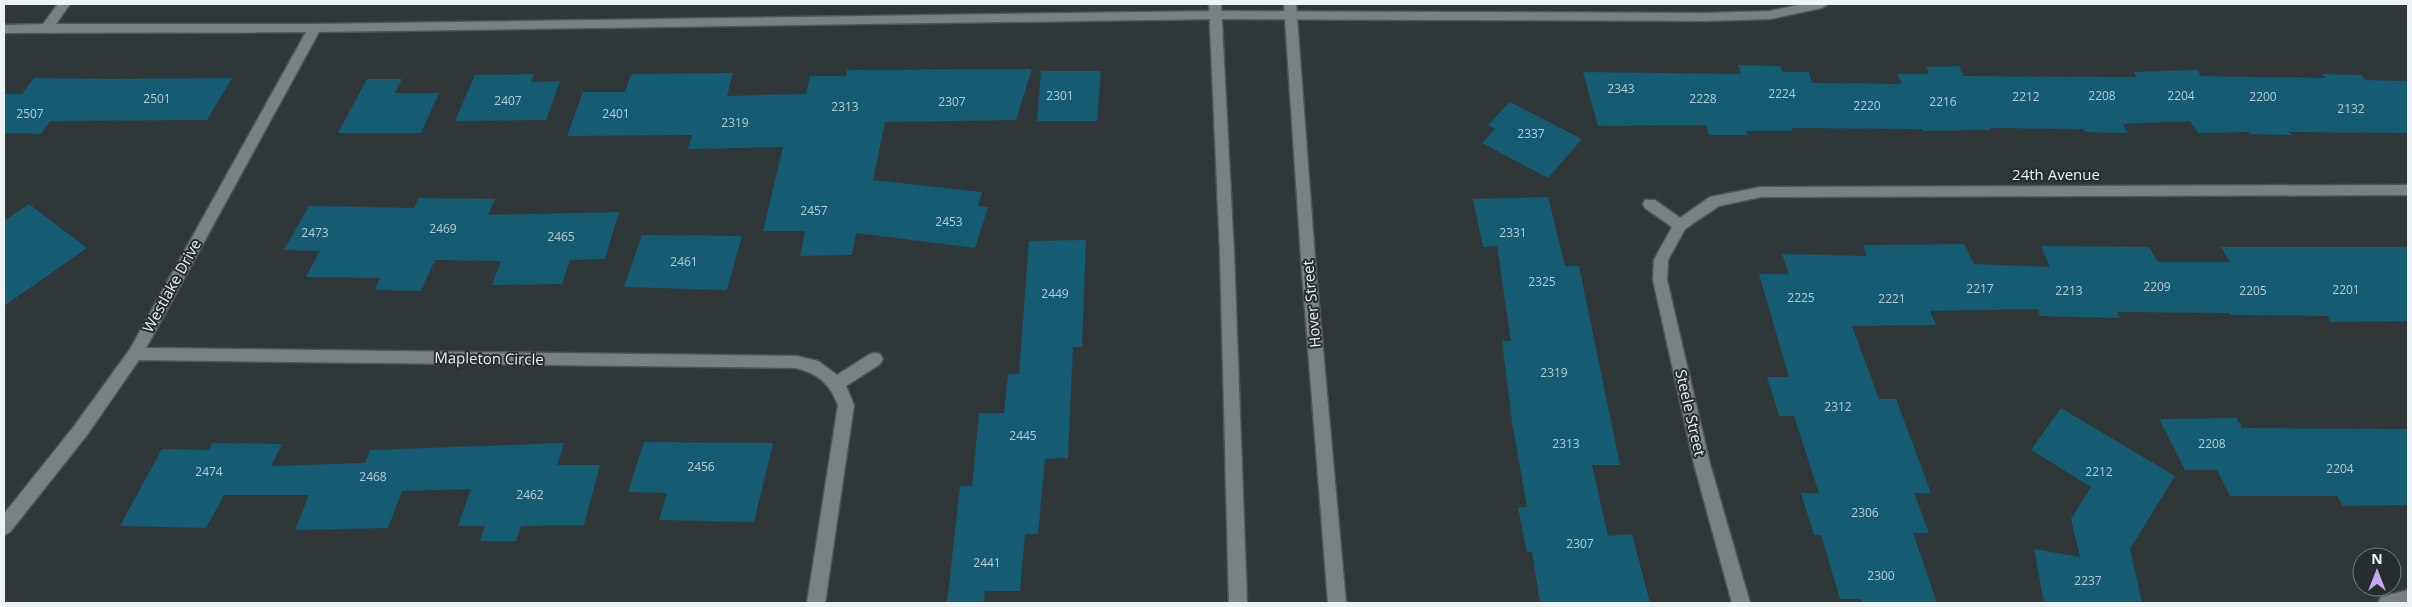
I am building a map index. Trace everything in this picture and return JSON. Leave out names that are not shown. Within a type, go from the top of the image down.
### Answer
[{"type":"street","points":[[46,29],[64,4]]},
{"type":"street","points":[[934,18],[936,4]]},
{"type":"street","points":[[4,29],[315,28],[934,18],[1215,9],[1706,17],[1770,15],[1822,4]]},
{"type":"street","points":[[1215,9],[1226,243],[1238,603]]},
{"type":"street","name":"Hover Street","points":[[1291,9],[1310,282],[1337,603]]},
{"type":"street","name":"Westlake Drive","points":[[4,527],[81,430],[135,354],[315,28]]},
{"type":"street","name":"24th Avenue","points":[[1705,206],[1715,201],[1761,192],[2408,190]]},
{"type":"street","points":[[1650,204],[1680,225]]},
{"type":"street","name":"Steele Street","points":[[1705,206],[1680,225],[1661,260],[1660,280],[1702,464],[1740,603]]},
{"type":"street","name":"Mapleton Circle","points":[[135,354],[796,362],[813,366],[837,382]]},
{"type":"street","points":[[816,603],[846,405],[837,382],[875,358]]},
{"type":"street","points":[[2387,603],[2408,598]]},
{"type":"building","points":[[1738,65],[1780,66],[1783,72],[1809,72],[1812,83],[1902,84],[1897,74],[1929,74],[1926,67],[1959,66],[1963,76],[2137,77],[2134,72],[2197,70],[2201,76],[2325,78],[2322,74],[2362,75],[2365,80],[2408,81],[2408,133],[2289,132],[2292,135],[2250,134],[2249,132],[2198,133],[2190,121],[2123,124],[2128,133],[2085,132],[2083,129],[1989,128],[1990,130],[1923,131],[1922,129],[1792,128],[1793,131],[1746,131],[1748,135],[1709,135],[1706,125],[1598,126],[1583,72],[1741,74]]},
{"type":"building","points":[[1032,69],[1016,120],[885,122],[873,180],[982,192],[978,206],[988,207],[975,248],[856,233],[852,255],[800,256],[805,231],[763,231],[783,147],[688,149],[692,135],[567,136],[583,92],[625,92],[631,74],[733,73],[727,96],[806,94],[810,76],[846,76],[847,70]]},
{"type":"building","points":[[1041,71],[1101,71],[1097,121],[1037,121]]},
{"type":"building","points":[[534,74],[531,82],[560,81],[546,120],[455,121],[475,75]]},
{"type":"building","points":[[34,78],[232,78],[207,120],[50,121],[41,134],[4,133],[4,94],[22,94]]},
{"type":"building","points":[[367,79],[402,79],[395,93],[439,93],[421,133],[338,133]]},
{"type":"building","points":[[1510,102],[1582,139],[1548,178],[1482,143],[1495,129],[1488,125]]},
{"type":"building","points":[[1548,197],[1565,266],[1579,266],[1620,465],[1592,465],[1608,536],[1632,534],[1650,603],[1540,603],[1532,552],[1527,552],[1518,508],[1527,507],[1512,422],[1502,341],[1511,341],[1497,246],[1483,247],[1473,199]]},
{"type":"building","points":[[419,198],[495,199],[488,215],[619,212],[605,259],[570,260],[562,284],[492,285],[501,261],[435,260],[421,291],[375,290],[380,278],[306,277],[320,251],[284,250],[309,206],[414,208]]},
{"type":"building","points":[[29,204],[87,248],[4,306],[4,221]]},
{"type":"building","points":[[642,235],[742,236],[727,290],[624,287]]},
{"type":"building","points":[[1086,240],[1082,347],[1073,347],[1068,458],[1045,459],[1038,534],[1025,534],[1020,591],[985,591],[984,603],[947,603],[960,486],[972,486],[979,413],[1004,413],[1008,374],[1019,374],[1029,241]]},
{"type":"building","points":[[1964,244],[1974,264],[2050,267],[2041,246],[2149,247],[2158,262],[2230,262],[2221,247],[2408,247],[2408,321],[2331,322],[2328,316],[2231,315],[2230,313],[2117,312],[2120,318],[2040,316],[2038,309],[1930,311],[1936,325],[1852,326],[1879,399],[1896,399],[1931,493],[1914,493],[1929,533],[1913,533],[1937,603],[1862,603],[1861,599],[1840,599],[1821,535],[1814,535],[1801,493],[1819,493],[1794,416],[1779,416],[1767,377],[1789,377],[1759,274],[1789,274],[1782,254],[1867,256],[1863,245]]},
{"type":"building","points":[[2061,408],[2175,476],[2130,549],[2142,603],[2044,603],[2034,549],[2080,557],[2071,519],[2091,487],[2031,450]]},
{"type":"building","points":[[2237,418],[2242,428],[2408,429],[2408,505],[2343,506],[2337,496],[2230,496],[2217,470],[2185,470],[2159,419]]},
{"type":"building","points":[[644,442],[773,443],[754,522],[659,520],[667,493],[628,492]]},
{"type":"building","points":[[212,443],[282,444],[271,466],[365,463],[370,450],[564,443],[557,465],[600,465],[584,525],[521,526],[516,541],[480,541],[485,526],[458,526],[471,489],[402,491],[388,528],[295,530],[309,495],[224,495],[206,528],[120,526],[162,449],[209,450]]}]
